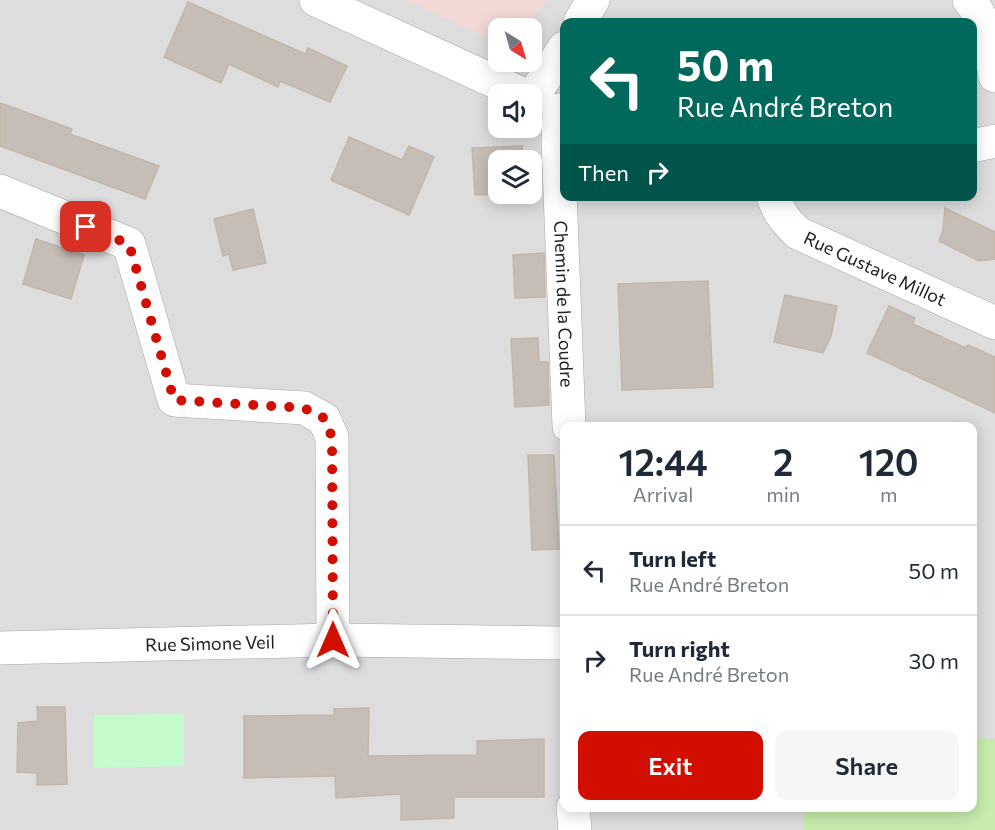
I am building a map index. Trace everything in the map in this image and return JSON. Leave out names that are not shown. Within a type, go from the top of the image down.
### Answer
[{"type":"street","points":[[316,0],[500,84]]},
{"type":"street","points":[[582,18],[593,0]]},
{"type":"street","points":[[969,0],[979,11],[986,28],[995,76]]},
{"type":"street","points":[[541,84],[560,54]]},
{"type":"street","name":"Chemin de la Coudre","points":[[542,103],[569,422]]},
{"type":"street","points":[[977,145],[995,141]]},
{"type":"street","points":[[0,191],[129,244],[174,400],[304,408],[324,418],[332,437],[333,640]]},
{"type":"street","name":"Rue Gustave Millot","points":[[774,201],[777,210],[798,233],[995,323]]},
{"type":"street","name":"Rue Simone Veil","points":[[0,648],[333,640],[560,643]]},
{"type":"street","points":[[573,812],[575,830]]},
{"type":"shaded area","points":[[0,0],[995,0],[995,830],[0,830]]},
{"type":"shaded area","points":[[405,0],[548,0],[533,18],[488,18],[488,38]]},
{"type":"green space","points":[[184,714],[184,766],[94,768],[94,715]]},
{"type":"green space","points":[[977,738],[995,739],[995,830],[804,830],[804,812],[977,812]]},
{"type":"building","points":[[188,2],[305,54],[308,48],[347,66],[330,102],[280,81],[278,87],[229,64],[221,83],[164,57]]},
{"type":"building","points":[[0,103],[72,129],[70,134],[159,166],[145,199],[0,146]]},
{"type":"building","points":[[349,137],[402,160],[409,146],[434,157],[409,215],[331,180]]},
{"type":"building","points":[[522,146],[522,150],[488,150],[488,195],[475,195],[472,148]]},
{"type":"building","points":[[945,208],[995,232],[995,259],[979,261],[939,241],[943,231]]},
{"type":"building","points":[[253,209],[266,263],[233,270],[229,254],[223,256],[214,219]]},
{"type":"building","points":[[36,239],[84,255],[71,299],[23,284]]},
{"type":"building","points":[[544,253],[545,297],[515,298],[513,255]]},
{"type":"building","points":[[708,281],[713,387],[622,390],[618,284]]},
{"type":"building","points":[[785,295],[837,306],[831,336],[823,353],[774,342]]},
{"type":"building","points":[[889,306],[915,318],[913,324],[966,348],[968,345],[995,357],[995,413],[867,353]]},
{"type":"building","points":[[538,338],[539,362],[548,362],[549,405],[515,407],[511,339]]},
{"type":"building","points":[[528,455],[554,455],[559,549],[532,550]]},
{"type":"building","points":[[37,707],[65,707],[67,784],[37,785],[37,773],[17,772],[18,723],[38,721]]},
{"type":"building","points":[[369,708],[368,756],[477,755],[477,741],[544,739],[544,797],[454,797],[454,818],[401,820],[401,794],[336,798],[335,776],[244,778],[244,716],[334,715],[334,709]]},
{"type":"route","points":[[86,227],[129,244],[174,400],[304,408],[324,418],[332,437],[333,640]]}]
